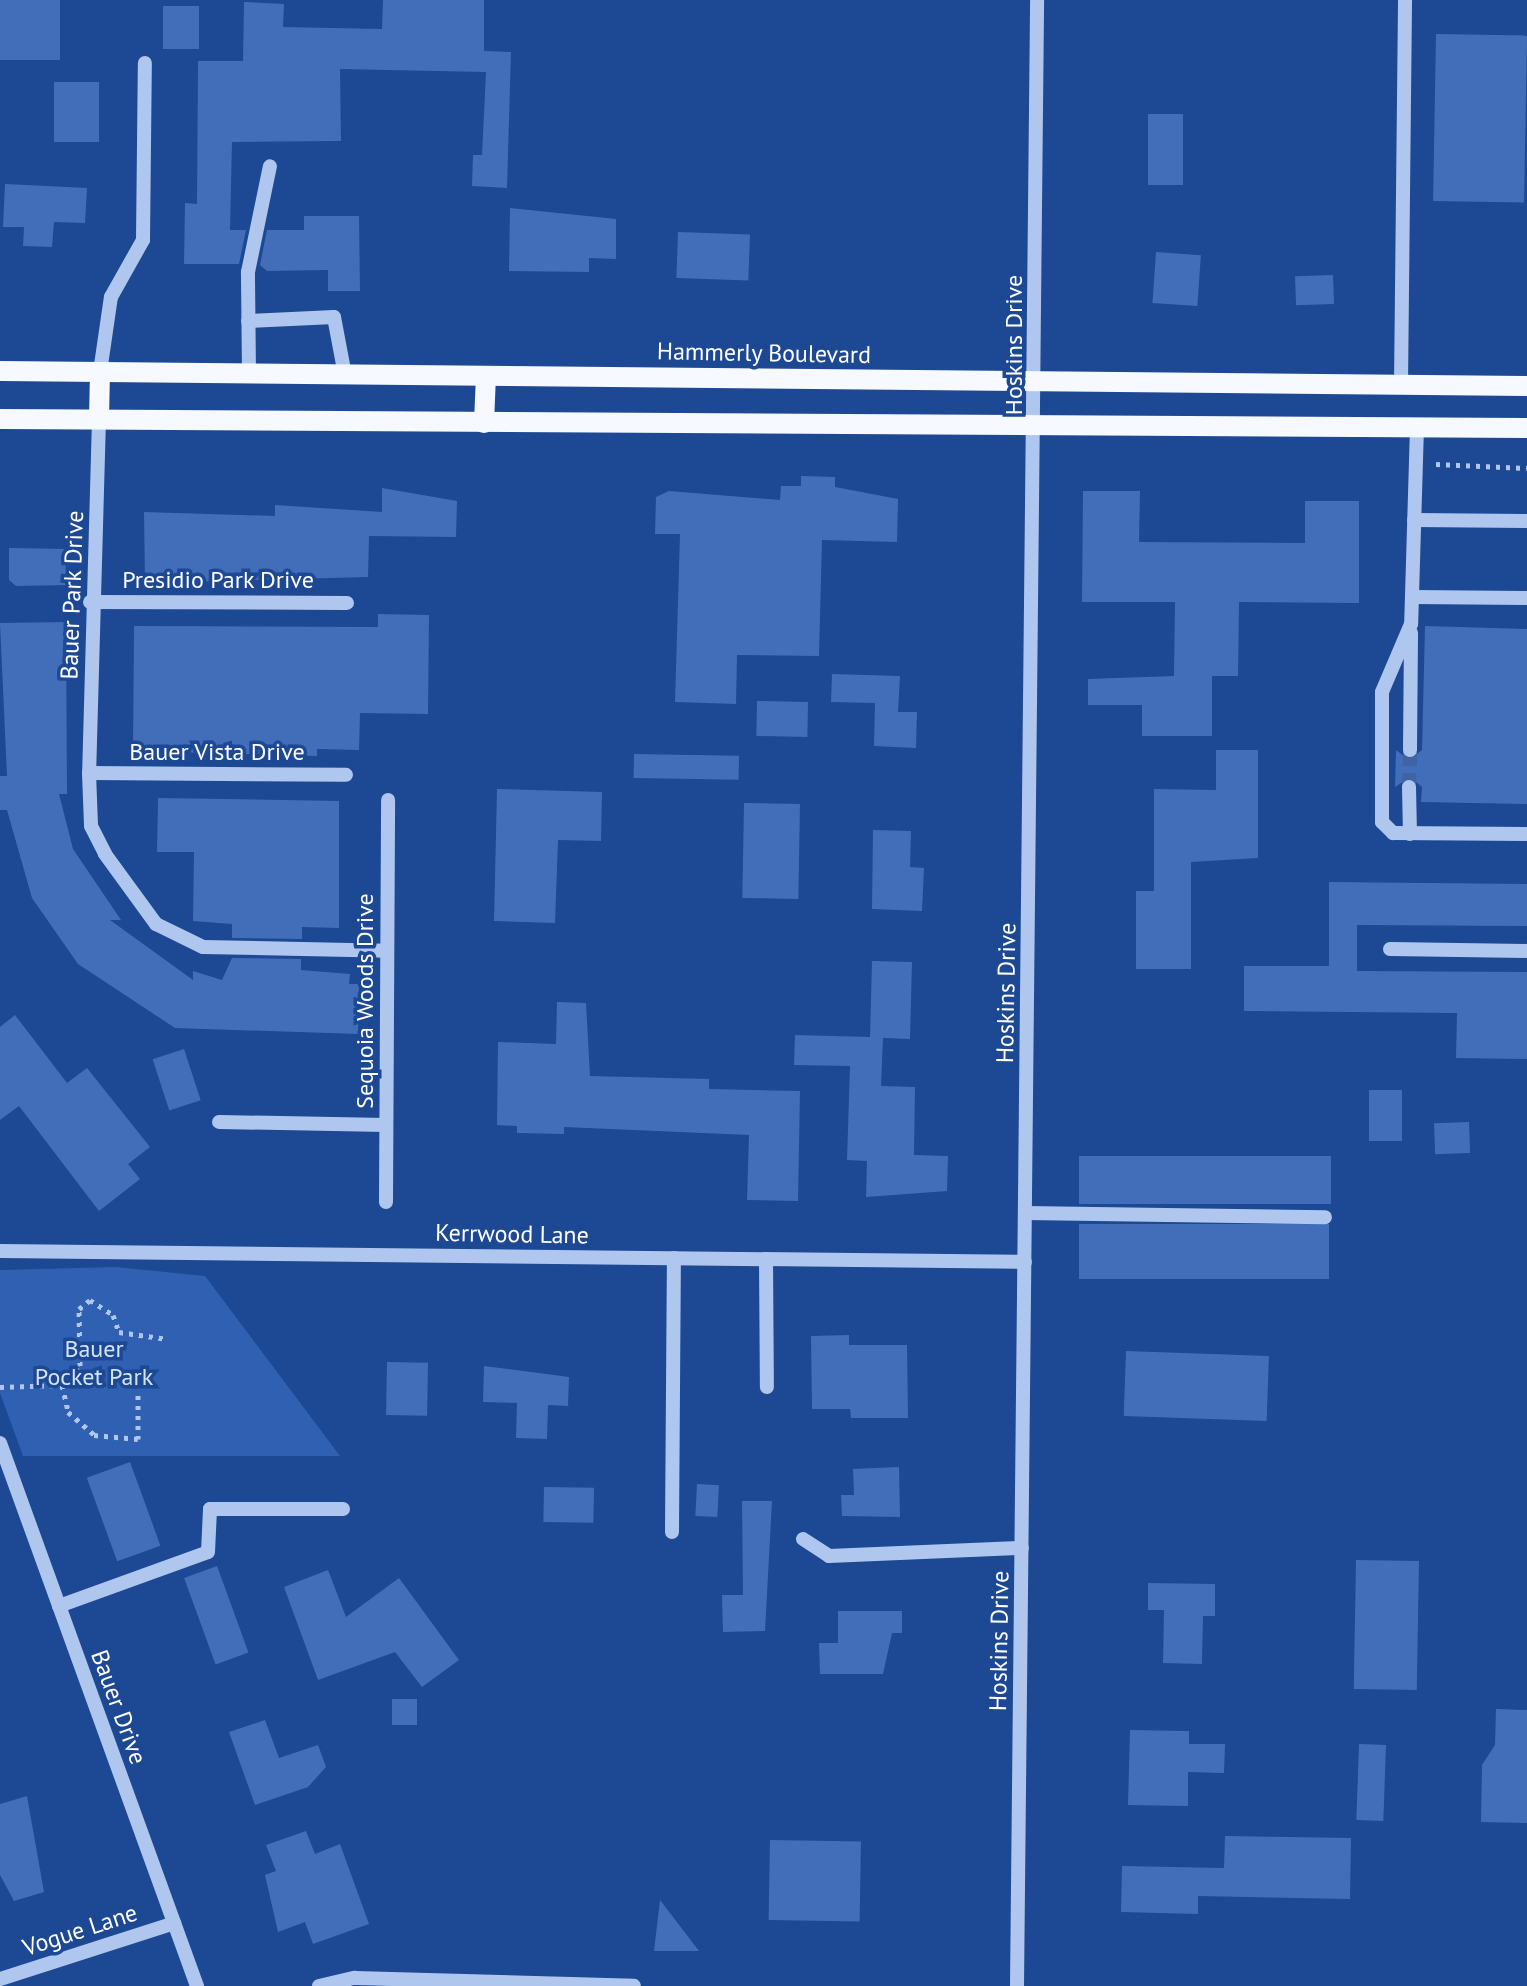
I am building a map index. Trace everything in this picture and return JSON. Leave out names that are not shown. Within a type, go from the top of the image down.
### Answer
[{"type":"main road","name":"Hammerly Boulevard","points":[[0,371],[1527,386]]},
{"type":"main road","points":[[99,419],[100,372]]},
{"type":"main road","points":[[484,423],[486,376]]},
{"type":"main road","points":[[0,419],[1527,428]]},
{"type":"street","name":"Hoskins Drive","points":[[1017,1986],[1036,427],[1037,0]]},
{"type":"street","points":[[1401,385],[1405,0]]},
{"type":"street","points":[[100,372],[111,297],[143,240],[145,63]]},
{"type":"street","points":[[249,374],[248,272],[270,166]]},
{"type":"street","points":[[248,321],[334,317],[345,375]]},
{"type":"street","name":"Bauer Park Drive","points":[[99,419],[90,602],[91,826],[156,924],[203,947],[387,951]]},
{"type":"street","points":[[1410,750],[1417,427]]},
{"type":"street","points":[[1414,520],[1527,521]]},
{"type":"street","points":[[1412,597],[1527,598]]},
{"type":"street","name":"Presidio Park Drive","points":[[90,602],[347,603]]},
{"type":"street","points":[[1411,624],[1382,692],[1378,802],[1393,833],[1527,834]]},
{"type":"street","name":"Bauer Vista Drive","points":[[89,773],[346,775]]},
{"type":"street","points":[[1409,787],[1410,834]]},
{"type":"street","name":"Sequoia Woods Drive","points":[[386,1202],[388,800]]},
{"type":"street","points":[[1390,949],[1527,951]]},
{"type":"street","points":[[219,1122],[386,1125]]},
{"type":"street","points":[[1025,1213],[1325,1217]]},
{"type":"street","name":"Kerrwood Lane","points":[[0,1251],[1025,1262]]},
{"type":"street","points":[[672,1532],[674,1258]]},
{"type":"street","points":[[766,1259],[767,1387]]},
{"type":"street","name":"Bauer Drive","points":[[0,1443],[197,1986]]},
{"type":"street","points":[[59,1606],[208,1552],[210,1509],[343,1509]]},
{"type":"street","points":[[803,1539],[829,1556],[1022,1548]]},
{"type":"street","name":"Vogue Lane","points":[[0,1979],[174,1923]]},
{"type":"street","points":[[319,1986],[355,1978],[634,1986]]},
{"type":"path","points":[[0,1387],[62,1385],[80,1366],[79,1309],[90,1300],[113,1315],[119,1332],[167,1339]]},
{"type":"path","points":[[62,1385],[68,1412],[94,1435],[138,1439],[138,1393]]},
{"type":"green space","name":"Bauer Pocket Park","points":[[116,1267],[205,1276],[340,1456],[23,1456],[0,1393],[0,1270]]},
{"type":"building","points":[[0,0],[60,0],[60,60],[0,60]]},
{"type":"building","points":[[383,0],[484,0],[484,51],[511,52],[507,188],[472,186],[473,155],[482,155],[486,72],[340,69],[341,141],[232,142],[230,230],[246,230],[239,264],[184,264],[185,203],[197,204],[198,61],[243,61],[244,2],[284,4],[283,27],[382,29]]},
{"type":"building","points":[[163,6],[199,6],[199,49],[163,49]]},
{"type":"building","points":[[1436,34],[1527,36],[1524,203],[1433,201]]},
{"type":"building","points":[[54,82],[99,82],[99,142],[54,142]]},
{"type":"building","points":[[1148,114],[1183,114],[1183,185],[1148,185]]},
{"type":"building","points":[[5,184],[87,188],[85,223],[54,222],[52,247],[23,246],[24,227],[3,227]]},
{"type":"building","points":[[510,208],[616,219],[616,259],[589,258],[589,272],[509,271]]},
{"type":"building","points":[[304,216],[359,216],[360,291],[328,291],[328,270],[267,271],[260,265],[267,230],[304,230]]},
{"type":"building","points":[[678,232],[750,235],[748,280],[676,278]]},
{"type":"building","points":[[1156,252],[1201,255],[1197,306],[1152,303]]},
{"type":"building","points":[[1333,275],[1334,304],[1296,305],[1295,276]]},
{"type":"building","points":[[801,476],[835,477],[835,487],[898,499],[897,542],[822,540],[819,656],[737,655],[736,704],[675,702],[680,534],[655,534],[656,497],[669,491],[780,500],[781,486],[801,486]]},
{"type":"building","points":[[382,488],[457,501],[456,537],[369,536],[368,577],[145,583],[144,512],[275,516],[275,505],[382,512]]},
{"type":"building","points":[[1083,491],[1140,491],[1139,542],[1305,543],[1305,501],[1359,501],[1359,603],[1239,602],[1238,676],[1212,676],[1212,736],[1142,736],[1142,705],[1088,705],[1088,679],[1174,676],[1175,602],[1082,602]]},
{"type":"building","points":[[9,548],[69,549],[69,585],[16,586],[9,580]]},
{"type":"building","points":[[378,614],[429,615],[428,714],[360,713],[359,750],[317,749],[317,756],[133,751],[134,626],[378,627]]},
{"type":"building","points":[[66,622],[67,794],[59,794],[73,849],[121,920],[110,920],[193,980],[193,971],[222,980],[232,958],[301,959],[301,970],[350,974],[349,984],[359,984],[358,1034],[175,1028],[78,964],[32,898],[7,810],[0,810],[0,776],[7,776],[0,623]]},
{"type":"building","points":[[1425,626],[1527,629],[1527,804],[1421,802],[1422,787],[1410,777],[1395,787],[1396,750],[1409,760],[1422,750]]},
{"type":"building","points":[[832,674],[900,676],[898,712],[917,712],[916,748],[874,746],[875,703],[831,702]]},
{"type":"building","points":[[757,701],[808,702],[807,737],[756,736]]},
{"type":"building","points":[[1216,750],[1258,750],[1258,858],[1191,862],[1191,969],[1136,969],[1136,891],[1154,891],[1154,789],[1216,790]]},
{"type":"building","points":[[634,754],[739,756],[739,780],[634,778]]},
{"type":"building","points":[[497,789],[602,792],[601,841],[558,840],[555,923],[494,921]]},
{"type":"building","points":[[158,798],[339,801],[339,928],[302,927],[302,939],[232,938],[232,924],[193,921],[194,852],[157,852]]},
{"type":"building","points":[[744,803],[800,804],[798,899],[742,898]]},
{"type":"building","points":[[873,830],[911,831],[910,867],[924,868],[922,911],[872,909]]},
{"type":"building","points":[[1329,882],[1527,884],[1527,926],[1357,925],[1357,971],[1527,972],[1527,1059],[1456,1058],[1457,1013],[1244,1011],[1244,966],[1329,966]]},
{"type":"building","points":[[872,961],[912,962],[910,1039],[883,1038],[881,1086],[915,1087],[914,1155],[948,1156],[947,1191],[866,1197],[867,1161],[847,1160],[850,1066],[794,1065],[795,1035],[870,1037]]},
{"type":"building","points":[[557,1002],[586,1003],[590,1076],[709,1079],[709,1089],[800,1091],[798,1201],[747,1200],[749,1135],[564,1127],[564,1134],[517,1133],[517,1126],[497,1125],[498,1042],[556,1044]]},
{"type":"building","points":[[15,1015],[67,1083],[87,1068],[150,1147],[128,1164],[140,1179],[99,1211],[19,1106],[0,1120],[0,1027]]},
{"type":"building","points":[[184,1049],[201,1100],[169,1111],[153,1059]]},
{"type":"building","points":[[1369,1090],[1402,1090],[1402,1141],[1369,1141]]},
{"type":"building","points":[[1469,1122],[1470,1153],[1435,1154],[1434,1123]]},
{"type":"building","points":[[1079,1156],[1331,1156],[1331,1204],[1079,1204]]},
{"type":"building","points":[[1079,1224],[1329,1224],[1329,1279],[1079,1279]]},
{"type":"building","points":[[849,1335],[849,1345],[907,1345],[908,1418],[851,1418],[850,1409],[812,1409],[811,1336]]},
{"type":"building","points":[[1126,1351],[1269,1356],[1267,1421],[1124,1416]]},
{"type":"building","points":[[387,1362],[428,1363],[427,1416],[386,1415]]},
{"type":"building","points":[[484,1366],[569,1377],[568,1406],[548,1405],[547,1439],[516,1438],[517,1403],[483,1402]]},
{"type":"building","points":[[130,1462],[160,1546],[117,1561],[87,1478]]},
{"type":"building","points":[[899,1467],[900,1517],[842,1516],[841,1495],[854,1495],[853,1469]]},
{"type":"building","points":[[697,1484],[719,1485],[717,1517],[695,1516]]},
{"type":"building","points":[[544,1487],[594,1488],[593,1523],[543,1522]]},
{"type":"building","points":[[742,1501],[772,1501],[765,1631],[723,1632],[722,1595],[743,1595]]},
{"type":"building","points":[[1356,1560],[1419,1561],[1417,1690],[1354,1689]]},
{"type":"building","points":[[217,1566],[248,1652],[216,1664],[184,1578]]},
{"type":"building","points":[[328,1570],[346,1617],[399,1578],[459,1660],[422,1687],[395,1652],[318,1680],[284,1587]]},
{"type":"building","points":[[1148,1583],[1215,1584],[1215,1616],[1203,1616],[1202,1664],[1163,1663],[1164,1610],[1148,1610]]},
{"type":"building","points":[[838,1611],[902,1611],[902,1633],[892,1633],[883,1674],[820,1674],[819,1643],[838,1643]]},
{"type":"building","points":[[392,1699],[417,1699],[417,1725],[392,1725]]},
{"type":"building","points":[[1496,1709],[1527,1710],[1527,1823],[1481,1822],[1482,1765],[1495,1745]]},
{"type":"building","points":[[265,1720],[279,1758],[318,1745],[326,1767],[308,1787],[255,1805],[229,1732]]},
{"type":"building","points":[[1130,1730],[1189,1731],[1189,1744],[1225,1744],[1224,1773],[1188,1772],[1188,1806],[1128,1805]]},
{"type":"building","points":[[1359,1744],[1386,1745],[1383,1821],[1356,1820]]},
{"type":"building","points":[[27,1796],[44,1892],[14,1901],[0,1875],[0,1804]]},
{"type":"building","points":[[306,1831],[315,1854],[340,1844],[369,1924],[313,1944],[305,1922],[278,1932],[265,1875],[276,1871],[266,1845]]},
{"type":"building","points":[[1225,1836],[1351,1838],[1350,1899],[1198,1896],[1198,1914],[1121,1912],[1122,1866],[1224,1868]]},
{"type":"building","points":[[770,1840],[861,1842],[860,1922],[769,1920]]},
{"type":"building","points":[[660,1900],[699,1951],[654,1951]]},
{"type":"tunnel","points":[[1409,787],[1410,750]]}]
